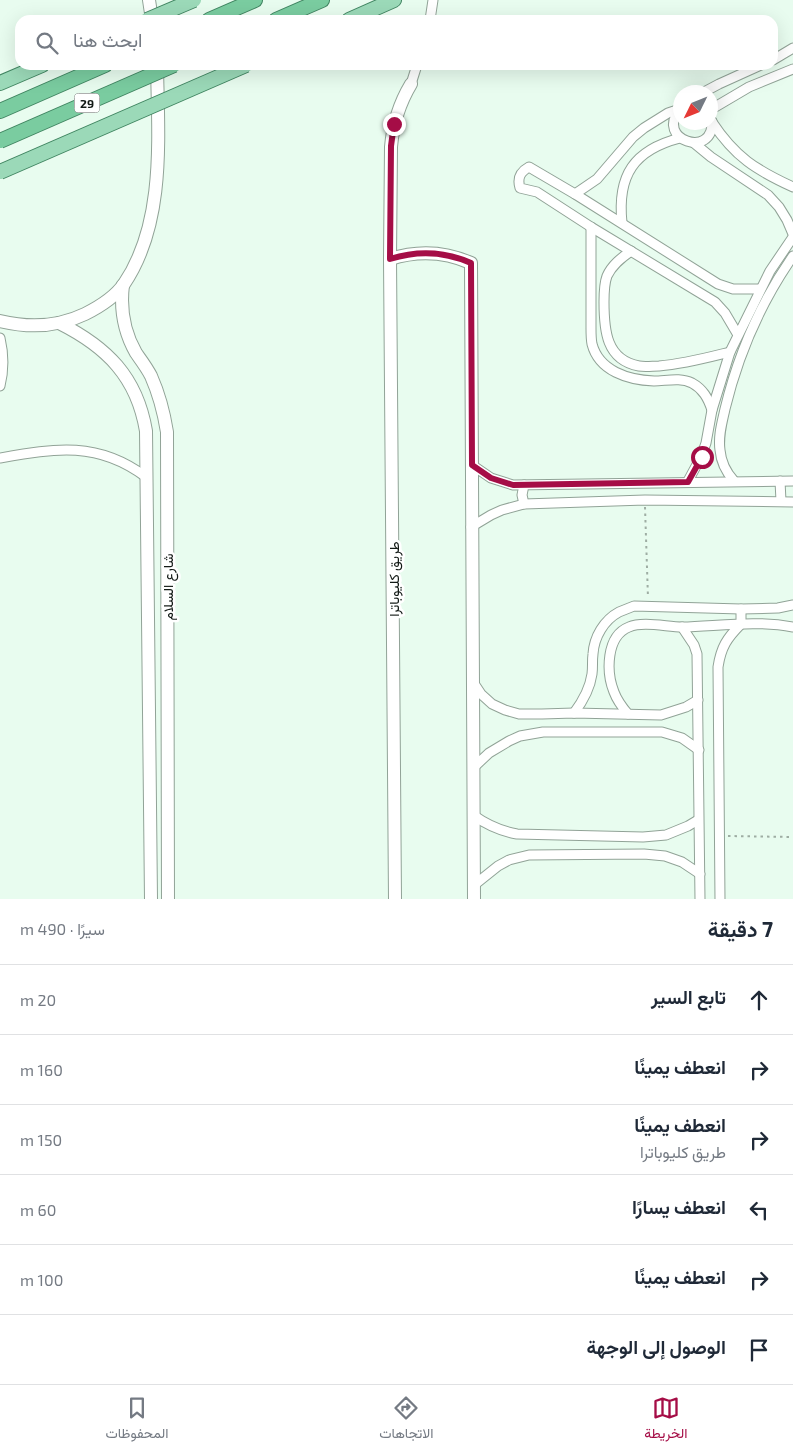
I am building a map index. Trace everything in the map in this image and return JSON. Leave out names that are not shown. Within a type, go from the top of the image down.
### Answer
[{"type":"highway","points":[[220,15],[254,0]]},
{"type":"highway","points":[[288,15],[322,0]]},
{"type":"highway","name":"29","points":[[0,111],[94,70]]},
{"type":"highway","name":"29","points":[[0,141],[163,70]]},
{"type":"main road","points":[[149,0],[151,15]]},
{"type":"main road","points":[[159,15],[194,0]]},
{"type":"main road","points":[[360,15],[394,0]]},
{"type":"main road","points":[[0,83],[30,70]]},
{"type":"main road","points":[[0,321],[40,326],[77,318],[110,298],[123,285],[144,244],[155,194],[158,142],[157,70]]},
{"type":"main road","points":[[0,172],[235,70]]},
{"type":"main road","name":"طريق كليوباترا","points":[[395,899],[390,259],[392,135],[399,108],[412,84]]},
{"type":"main road","points":[[390,259],[410,253],[431,252],[471,263],[473,893]]},
{"type":"main road","name":"شارع السلام","points":[[123,285],[121,300],[125,326],[132,344],[155,385],[162,408],[166,432],[168,899]]},
{"type":"main road","name":"شارع السلام","points":[[59,323],[103,350],[116,363],[136,395],[146,431],[151,899]]},
{"type":"main road","points":[[148,691],[167,691]]},
{"type":"street","points":[[431,15],[433,0]]},
{"type":"street","points":[[778,57],[793,48]]},
{"type":"street","points":[[718,105],[748,87],[793,69]]},
{"type":"street","points":[[412,84],[416,70]]},
{"type":"street","points":[[717,85],[750,70]]},
{"type":"street","points":[[576,194],[597,179],[644,128],[673,111]]},
{"type":"street","points":[[675,130],[680,138],[694,143],[704,140],[710,130]]},
{"type":"street","points":[[717,130],[744,160],[771,177],[793,187]]},
{"type":"street","points":[[622,223],[620,201],[622,191],[635,163],[652,148],[680,138]]},
{"type":"street","points":[[688,482],[702,457],[712,410],[730,352],[760,289],[793,236],[787,220],[768,195],[711,157],[694,143]]},
{"type":"street","points":[[621,152],[635,163]]},
{"type":"street","points":[[738,335],[721,307],[702,293],[591,227],[538,192],[520,188],[518,182],[520,176],[523,170],[529,167],[576,194],[710,280],[725,287],[760,289]]},
{"type":"street","points":[[591,227],[591,335],[597,356],[606,367],[629,378],[654,381],[680,379],[691,382],[705,394],[712,410]]},
{"type":"street","points":[[631,251],[623,256],[612,268],[605,283],[605,331],[609,344],[617,354],[627,362],[640,366],[653,366],[692,362],[730,352]]},
{"type":"street","points":[[734,481],[722,461],[719,444],[720,428],[731,385],[747,342],[768,295],[793,256]]},
{"type":"street","points":[[702,293],[710,280]]},
{"type":"street","points":[[0,338],[4,359],[0,386]]},
{"type":"street","points":[[706,443],[719,444]]},
{"type":"street","points":[[0,458],[57,450],[81,450],[99,453],[116,459],[146,477]]},
{"type":"street","points":[[472,465],[491,478],[507,484],[524,485],[793,481]]},
{"type":"street","points":[[780,481],[781,501]]},
{"type":"street","points":[[524,485],[522,495],[524,504]]},
{"type":"street","points":[[471,527],[502,510],[524,504],[645,500],[793,502]]},
{"type":"street","points":[[574,713],[586,695],[589,685],[596,637],[605,623],[618,612],[634,606],[741,609],[778,608],[793,605]]},
{"type":"street","points":[[720,899],[718,667],[725,643],[741,624],[741,609]]},
{"type":"street","points":[[628,714],[614,692],[610,679],[609,665],[614,641],[620,632],[629,627],[640,625],[682,627],[775,623],[793,627]]},
{"type":"street","points":[[682,627],[694,645],[697,654],[700,899]]},
{"type":"street","points":[[473,682],[481,694],[492,704],[519,714],[661,715],[674,712],[698,700]]},
{"type":"street","points":[[661,715],[662,732]]},
{"type":"street","points":[[473,768],[480,760],[499,747],[520,736],[533,733],[662,732],[682,738],[699,750]]},
{"type":"street","points":[[473,815],[499,830],[517,834],[643,837],[666,835],[698,820]]},
{"type":"street","points":[[473,893],[498,866],[510,860],[529,855],[644,854],[665,856],[682,862],[700,874]]},
{"type":"path","points":[[645,500],[648,606]]},
{"type":"path","points":[[719,836],[793,837]]},
{"type":"route","points":[[394,124],[391,146],[390,259],[410,253],[431,252],[471,263],[472,465],[491,478],[513,485],[688,482],[702,457]]}]
